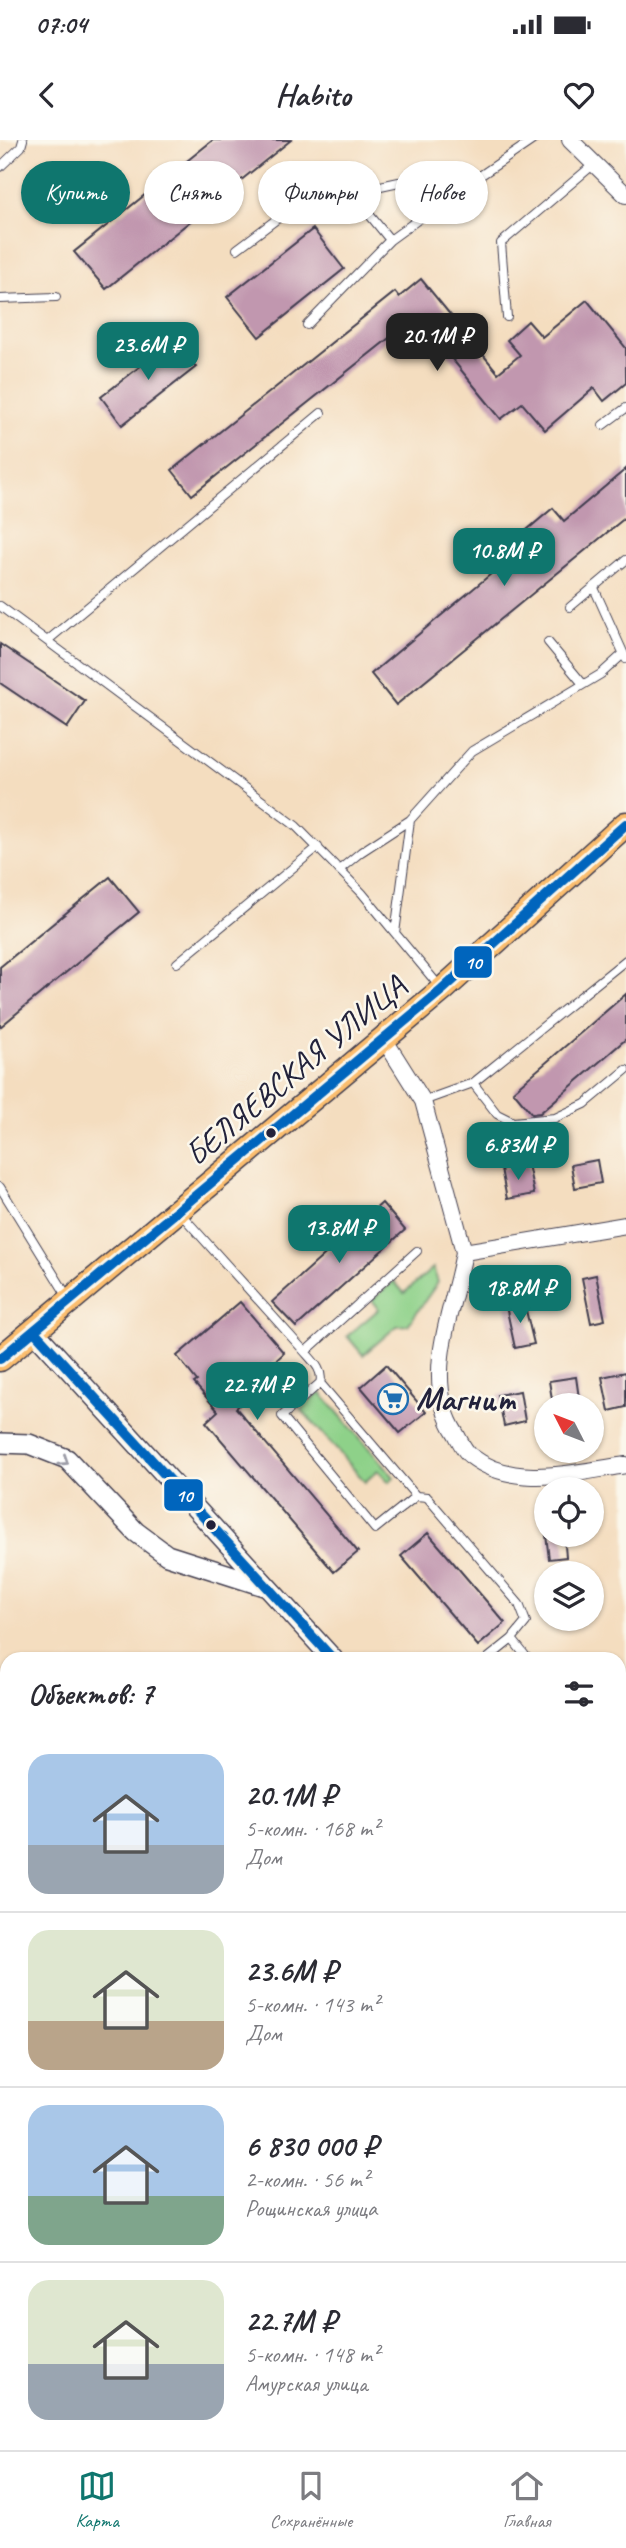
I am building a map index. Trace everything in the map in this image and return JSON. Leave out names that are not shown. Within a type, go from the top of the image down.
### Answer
[{"type":"main road","name":"БЕЛЯЕВСКАЯ УЛИЦА","points":[[0,1359],[442,990],[626,824]]},
{"type":"street","points":[[570,140],[626,195]]},
{"type":"street","points":[[384,1039],[424,1101],[464,1252],[460,1276],[448,1312],[441,1358],[440,1393],[452,1427],[469,1455],[502,1473],[538,1477],[626,1465]]},
{"type":"street","points":[[464,1252],[626,1225]]},
{"type":"street","points":[[34,1331],[327,1652]]},
{"type":"street","points":[[0,1443],[29,1444],[67,1459],[136,1532],[167,1555],[271,1589]]},
{"type":"lane","points":[[0,167],[21,147],[23,140]]},
{"type":"lane","points":[[488,170],[533,140]]},
{"type":"lane","points":[[506,317],[501,243],[594,164]]},
{"type":"lane","points":[[237,249],[270,224]]},
{"type":"lane","points":[[377,224],[390,240]]},
{"type":"lane","points":[[307,325],[390,240],[412,224]]},
{"type":"lane","points":[[0,299],[56,297]]},
{"type":"lane","points":[[603,425],[626,408]]},
{"type":"lane","points":[[47,641],[321,413]]},
{"type":"lane","points":[[570,607],[626,561]]},
{"type":"lane","points":[[339,870],[410,820],[472,751],[601,674],[624,657],[594,588]]},
{"type":"lane","points":[[0,606],[296,826],[362,893],[442,990]]},
{"type":"lane","points":[[548,642],[583,684]]},
{"type":"lane","points":[[395,933],[410,820]]},
{"type":"lane","points":[[177,963],[318,847]]},
{"type":"lane","points":[[424,1101],[473,1083],[626,960]]},
{"type":"lane","points":[[473,1083],[496,1114],[513,1122],[555,1118],[584,1104],[626,1070]]},
{"type":"lane","points":[[0,1187],[71,1301]]},
{"type":"lane","points":[[178,1211],[306,1352],[319,1370],[322,1377],[320,1383],[282,1416],[375,1530],[416,1496]]},
{"type":"lane","points":[[306,1352],[417,1251]]},
{"type":"lane","points":[[320,1383],[416,1496],[427,1497],[519,1604],[526,1622],[512,1639],[496,1652]]},
{"type":"lane","points":[[512,1639],[522,1652]]},
{"type":"green space","points":[[433,1268],[438,1282],[408,1325],[397,1326],[363,1355],[347,1336],[379,1309],[372,1300],[394,1281],[404,1293]]},
{"type":"green space","points":[[320,1392],[394,1477],[389,1482],[378,1470],[365,1482],[301,1409]]},
{"type":"building","points":[[213,140],[291,140],[265,161],[258,161],[258,167],[244,178],[244,161],[187,161]]},
{"type":"building","points":[[144,196],[144,224],[187,224],[106,289],[74,252],[109,224],[130,224],[130,207]]},
{"type":"building","points":[[313,229],[344,269],[259,337],[227,297]]},
{"type":"building","points":[[421,279],[498,373],[520,355],[507,340],[528,321],[542,337],[587,300],[626,348],[626,383],[604,401],[594,388],[545,430],[522,403],[501,419],[417,316],[192,495],[172,470],[395,292],[399,297]]},
{"type":"building","points":[[175,339],[196,367],[122,425],[101,397]]},
{"type":"building","points":[[626,469],[626,517],[396,705],[371,674],[503,564],[496,556],[553,508],[564,521]]},
{"type":"building","points":[[0,644],[85,701],[67,728],[0,683]]},
{"type":"building","points":[[110,877],[139,912],[0,1027],[0,967]]},
{"type":"building","points":[[626,994],[626,1039],[540,1113],[532,1114],[513,1091]]},
{"type":"building","points":[[597,1160],[601,1183],[575,1188],[571,1165]]},
{"type":"building","points":[[528,1164],[534,1194],[507,1199],[501,1169]]},
{"type":"building","points":[[382,1203],[405,1230],[296,1327],[272,1302]]},
{"type":"building","points":[[596,1275],[605,1320],[591,1323],[582,1278]]},
{"type":"building","points":[[240,1302],[284,1353],[270,1366],[276,1374],[236,1408],[358,1552],[334,1572],[206,1422],[218,1411],[194,1383],[197,1381],[177,1356]]},
{"type":"building","points":[[524,1302],[534,1344],[515,1348],[506,1306]]},
{"type":"building","name":"Магнит","points":[[386,1365],[426,1412],[400,1433],[361,1387]]},
{"type":"building","points":[[626,1372],[626,1407],[609,1411],[602,1377]]},
{"type":"building","points":[[576,1377],[578,1393],[551,1393],[549,1381]]},
{"type":"building","points":[[520,1391],[525,1421],[504,1426],[498,1395]]},
{"type":"building","points":[[428,1533],[505,1623],[478,1646],[401,1556]]},
{"type":"building","points":[[548,1547],[565,1547],[566,1557],[549,1559]]},
{"type":"transit line","name":"10","points":[[0,1359],[442,990],[626,824]]},
{"type":"transit line","name":"10","points":[[34,1331],[327,1652]]},
{"type":"place","name":"Магнит","points":[[393,1399]]}]
